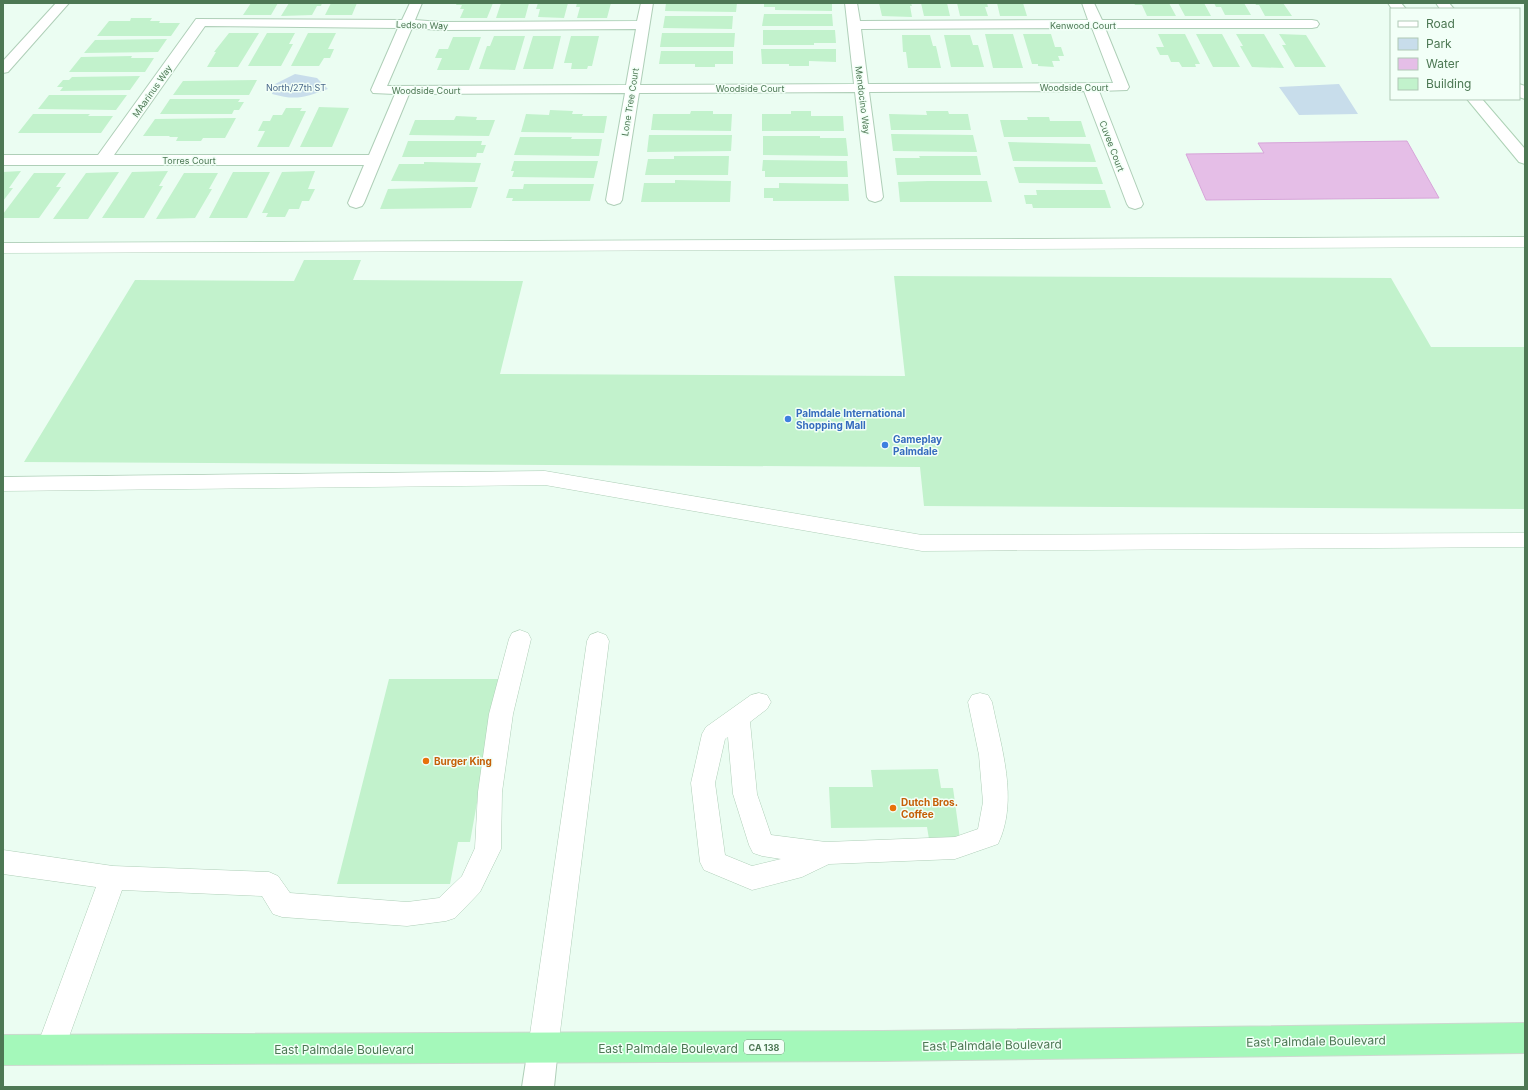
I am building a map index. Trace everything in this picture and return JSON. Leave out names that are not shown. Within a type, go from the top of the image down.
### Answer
[{"type":"highway","name":"East Palmdale Boulevard","points":[[3,1050],[883,1046],[1525,1038]]},
{"type":"street","points":[[3,69],[63,3]]},
{"type":"street","points":[[407,24],[416,3]]},
{"type":"street","name":"Lone Tree Court","points":[[614,200],[647,3]]},
{"type":"street","name":"Mendocino Way","points":[[850,3],[875,197]]},
{"type":"street","points":[[1088,3],[1096,25]]},
{"type":"street","name":"Ledson Way","points":[[201,22],[407,24],[440,26],[643,25]]},
{"type":"street","name":"MAarinus Way","points":[[103,160],[201,22]]},
{"type":"street","name":"Woodside Court","points":[[407,24],[378,90],[1122,87],[1096,25]]},
{"type":"street","name":"Kenwood Court","points":[[854,25],[1312,24]]},
{"type":"street","name":"Cuvee Court","points":[[1090,87],[1135,204]]},
{"type":"street","points":[[356,203],[404,90]]},
{"type":"street","points":[[1475,100],[1525,159]]},
{"type":"street","name":"Torres Court","points":[[3,160],[375,160]]},
{"type":"street","points":[[538,1087],[543,1048]]},
{"type":"lane","points":[[3,248],[1525,242]]},
{"type":"lane","points":[[3,484],[545,478],[922,543],[1525,540]]},
{"type":"lane","points":[[3,862],[113,878],[269,884],[282,904],[408,914],[446,909],[471,884],[488,849],[490,792],[501,714],[520,640]]},
{"type":"lane","points":[[543,1048],[598,641]]},
{"type":"lane","points":[[759,702],[714,734],[703,783],[713,862],[752,878],[802,865],[826,853]]},
{"type":"lane","points":[[738,718],[745,794],[762,845],[826,853],[955,848],[989,836],[996,802],[991,755],[980,702]]},
{"type":"lane","points":[[51,1049],[113,878]]},
{"type":"green space","name":"North/27th ST","points":[[295,74],[317,78],[328,89],[295,98],[272,94],[275,84]]},
{"type":"green space","points":[[1339,84],[1358,114],[1299,115],[1279,87]]},
{"type":"water","points":[[1407,141],[1439,198],[1206,200],[1186,154],[1264,153],[1258,143]]},
{"type":"building","points":[[251,3],[278,3],[271,15],[243,15]]},
{"type":"building","points":[[289,3],[322,3],[321,6],[317,6],[312,15],[281,16]]},
{"type":"building","points":[[331,3],[357,3],[352,15],[325,15]]},
{"type":"building","points":[[457,3],[493,3],[487,18],[460,18],[464,9],[460,9],[462,5],[456,5]]},
{"type":"building","points":[[501,3],[529,3],[525,18],[496,18]]},
{"type":"building","points":[[538,3],[568,3],[564,18],[538,17],[540,9],[536,9]]},
{"type":"building","points":[[577,3],[611,3],[607,18],[577,18],[580,7],[576,7]]},
{"type":"building","points":[[666,3],[737,3],[736,12],[665,11]]},
{"type":"building","points":[[764,3],[832,3],[832,11],[775,10],[775,7],[764,7]]},
{"type":"building","points":[[879,3],[911,3],[912,6],[910,6],[912,17],[882,16]]},
{"type":"building","points":[[921,3],[947,3],[950,16],[924,16]]},
{"type":"building","points":[[957,3],[987,3],[988,7],[985,7],[988,16],[960,16]]},
{"type":"building","points":[[997,3],[1023,3],[1027,16],[1000,16]]},
{"type":"building","points":[[1134,3],[1169,3],[1176,16],[1147,16],[1142,5],[1135,5]]},
{"type":"building","points":[[1178,3],[1204,3],[1211,16],[1185,16]]},
{"type":"building","points":[[1214,3],[1244,3],[1251,15],[1225,15],[1221,7],[1216,7]]},
{"type":"building","points":[[1255,3],[1283,3],[1292,16],[1265,16],[1259,5],[1256,5]]},
{"type":"building","points":[[764,14],[832,14],[833,26],[762,26]]},
{"type":"building","points":[[665,16],[733,16],[732,29],[663,28]]},
{"type":"building","points":[[131,18],[152,18],[150,21],[160,21],[159,23],[180,23],[171,36],[97,36],[109,21],[130,21]]},
{"type":"building","points":[[763,30],[835,30],[836,43],[814,43],[814,45],[763,45]]},
{"type":"building","points":[[229,33],[259,33],[238,67],[207,67],[216,52],[214,52]]},
{"type":"building","points":[[267,33],[295,33],[289,44],[293,44],[281,66],[248,66]]},
{"type":"building","points":[[308,33],[336,33],[328,49],[334,49],[330,58],[324,58],[319,66],[291,66]]},
{"type":"building","points":[[662,33],[735,33],[734,47],[660,47]]},
{"type":"building","points":[[985,34],[1013,34],[1023,68],[993,68]]},
{"type":"building","points":[[1023,34],[1051,34],[1055,47],[1061,47],[1064,56],[1058,56],[1060,61],[1052,61],[1054,67],[1032,64]]},
{"type":"building","points":[[1158,34],[1185,34],[1200,64],[1195,64],[1196,67],[1182,67],[1179,62],[1171,62],[1168,55],[1160,55],[1156,47],[1164,47]]},
{"type":"building","points":[[1196,34],[1222,34],[1240,67],[1213,67]]},
{"type":"building","points":[[1236,34],[1264,34],[1284,68],[1252,67],[1240,46],[1243,46]]},
{"type":"building","points":[[1279,34],[1306,35],[1326,67],[1295,67],[1282,45],[1286,45]]},
{"type":"building","points":[[902,35],[930,35],[933,46],[936,46],[941,68],[908,68],[906,52],[903,52]]},
{"type":"building","points":[[944,35],[970,35],[973,45],[978,45],[984,67],[951,67]]},
{"type":"building","points":[[494,36],[525,36],[515,70],[479,69],[487,46],[490,46]]},
{"type":"building","points":[[533,36],[561,36],[553,69],[523,69]]},
{"type":"building","points":[[571,36],[599,36],[592,66],[588,66],[587,69],[571,69],[572,63],[564,63]]},
{"type":"building","points":[[453,37],[481,37],[469,70],[437,70],[442,58],[435,58],[439,49],[448,49]]},
{"type":"building","points":[[167,39],[158,52],[84,53],[95,40]]},
{"type":"building","points":[[761,49],[836,49],[836,62],[809,61],[809,66],[762,64]]},
{"type":"building","points":[[661,51],[733,51],[733,64],[715,64],[715,67],[695,67],[695,64],[659,64]]},
{"type":"building","points":[[132,56],[131,58],[154,58],[145,72],[69,72],[81,57]]},
{"type":"building","points":[[140,76],[130,90],[60,91],[63,87],[57,87],[63,80],[69,80],[72,77]]},
{"type":"building","points":[[257,80],[249,95],[173,95],[183,81]]},
{"type":"building","points":[[49,95],[127,95],[116,110],[38,109]]},
{"type":"building","points":[[170,99],[240,99],[238,102],[244,102],[239,110],[234,110],[232,114],[160,114]]},
{"type":"building","points":[[319,107],[349,108],[332,147],[300,147]]},
{"type":"building","points":[[286,108],[302,108],[300,111],[306,111],[289,147],[257,147],[265,131],[258,131],[263,121],[270,121],[273,115],[282,115]]},
{"type":"building","points":[[550,110],[573,111],[572,114],[583,114],[582,116],[607,116],[604,133],[521,132],[526,114],[549,115]]},
{"type":"building","points":[[691,111],[713,111],[713,114],[732,114],[731,131],[651,130],[653,114],[690,114]]},
{"type":"building","points":[[791,111],[811,111],[811,116],[843,116],[844,131],[762,131],[762,114],[791,114]]},
{"type":"building","points":[[926,111],[948,111],[949,114],[968,114],[971,130],[891,130],[889,114],[927,115]]},
{"type":"building","points":[[33,114],[90,114],[88,116],[113,116],[101,133],[18,133]]},
{"type":"building","points":[[456,116],[477,117],[476,120],[495,120],[489,136],[409,135],[415,120],[454,120]]},
{"type":"building","points":[[1027,117],[1049,117],[1050,121],[1081,121],[1086,137],[1004,137],[1000,120],[1028,120]]},
{"type":"building","points":[[236,118],[225,138],[203,138],[201,141],[176,141],[178,137],[143,136],[155,119]]},
{"type":"building","points":[[891,134],[973,135],[977,152],[893,151]]},
{"type":"building","points":[[649,135],[732,135],[731,151],[647,152]]},
{"type":"building","points":[[763,136],[820,136],[820,138],[846,138],[848,156],[763,155]]},
{"type":"building","points":[[520,137],[572,137],[571,139],[602,139],[599,156],[514,155]]},
{"type":"building","points":[[408,141],[482,141],[481,145],[486,145],[483,153],[477,153],[476,157],[402,157]]},
{"type":"building","points":[[1008,142],[1090,144],[1096,162],[1013,161]]},
{"type":"building","points":[[674,156],[729,156],[728,175],[645,175],[648,159],[674,159]]},
{"type":"building","points":[[919,156],[977,156],[981,175],[897,175],[895,158],[920,158]]},
{"type":"building","points":[[763,160],[847,161],[848,177],[765,177],[765,171],[762,171]]},
{"type":"building","points":[[514,161],[598,161],[594,178],[512,177],[514,171],[511,171]]},
{"type":"building","points":[[424,162],[481,163],[475,182],[391,181],[399,164],[424,164]]},
{"type":"building","points":[[1014,167],[1097,167],[1103,184],[1019,183]]},
{"type":"building","points":[[21,171],[9,188],[13,188],[3,201],[3,172]]},
{"type":"building","points":[[168,171],[159,186],[163,186],[144,218],[102,218],[132,172]]},
{"type":"building","points":[[315,171],[308,189],[315,189],[309,201],[302,201],[299,209],[289,209],[285,217],[266,217],[268,213],[262,213],[282,172]]},
{"type":"building","points":[[119,172],[88,219],[53,219],[86,173]]},
{"type":"building","points":[[233,172],[270,172],[247,218],[209,218]]},
{"type":"building","points":[[34,173],[66,173],[56,187],[61,187],[39,218],[3,218],[3,214]]},
{"type":"building","points":[[184,173],[218,173],[209,189],[212,189],[195,218],[156,219]]},
{"type":"building","points":[[675,180],[731,181],[730,202],[641,202],[644,183],[675,183]]},
{"type":"building","points":[[987,181],[992,202],[900,202],[898,182]]},
{"type":"building","points":[[779,183],[848,184],[849,201],[773,201],[773,198],[764,198],[764,188],[779,188]]},
{"type":"building","points":[[524,184],[594,184],[590,201],[512,201],[513,198],[506,198],[509,189],[523,189]]},
{"type":"building","points":[[478,187],[471,208],[380,209],[388,189]]},
{"type":"building","points":[[1036,190],[1105,190],[1111,208],[1033,208],[1032,204],[1026,204],[1024,195],[1037,195]]},
{"type":"building","name":"Palmdale International Shopping Mall","points":[[304,260],[361,260],[353,280],[523,281],[500,374],[905,376],[894,276],[1391,278],[1431,347],[1525,347],[1525,509],[924,506],[920,467],[24,462],[135,280],[294,281]]},
{"type":"building","name":"Burger King","points":[[389,679],[499,679],[470,842],[458,842],[450,884],[337,884]]},
{"type":"building","name":"Dutch Bros. Coffee","points":[[938,769],[941,788],[953,788],[960,839],[929,839],[927,827],[831,828],[829,787],[873,787],[871,770]]},
{"type":"place","name":"Palmdale International Shopping Mall","points":[[788,419]]},
{"type":"place","name":"Gameplay Palmdale","points":[[885,445]]},
{"type":"place","name":"Burger King","points":[[426,761]]},
{"type":"place","name":"Dutch Bros. Coffee","points":[[893,808]]}]
